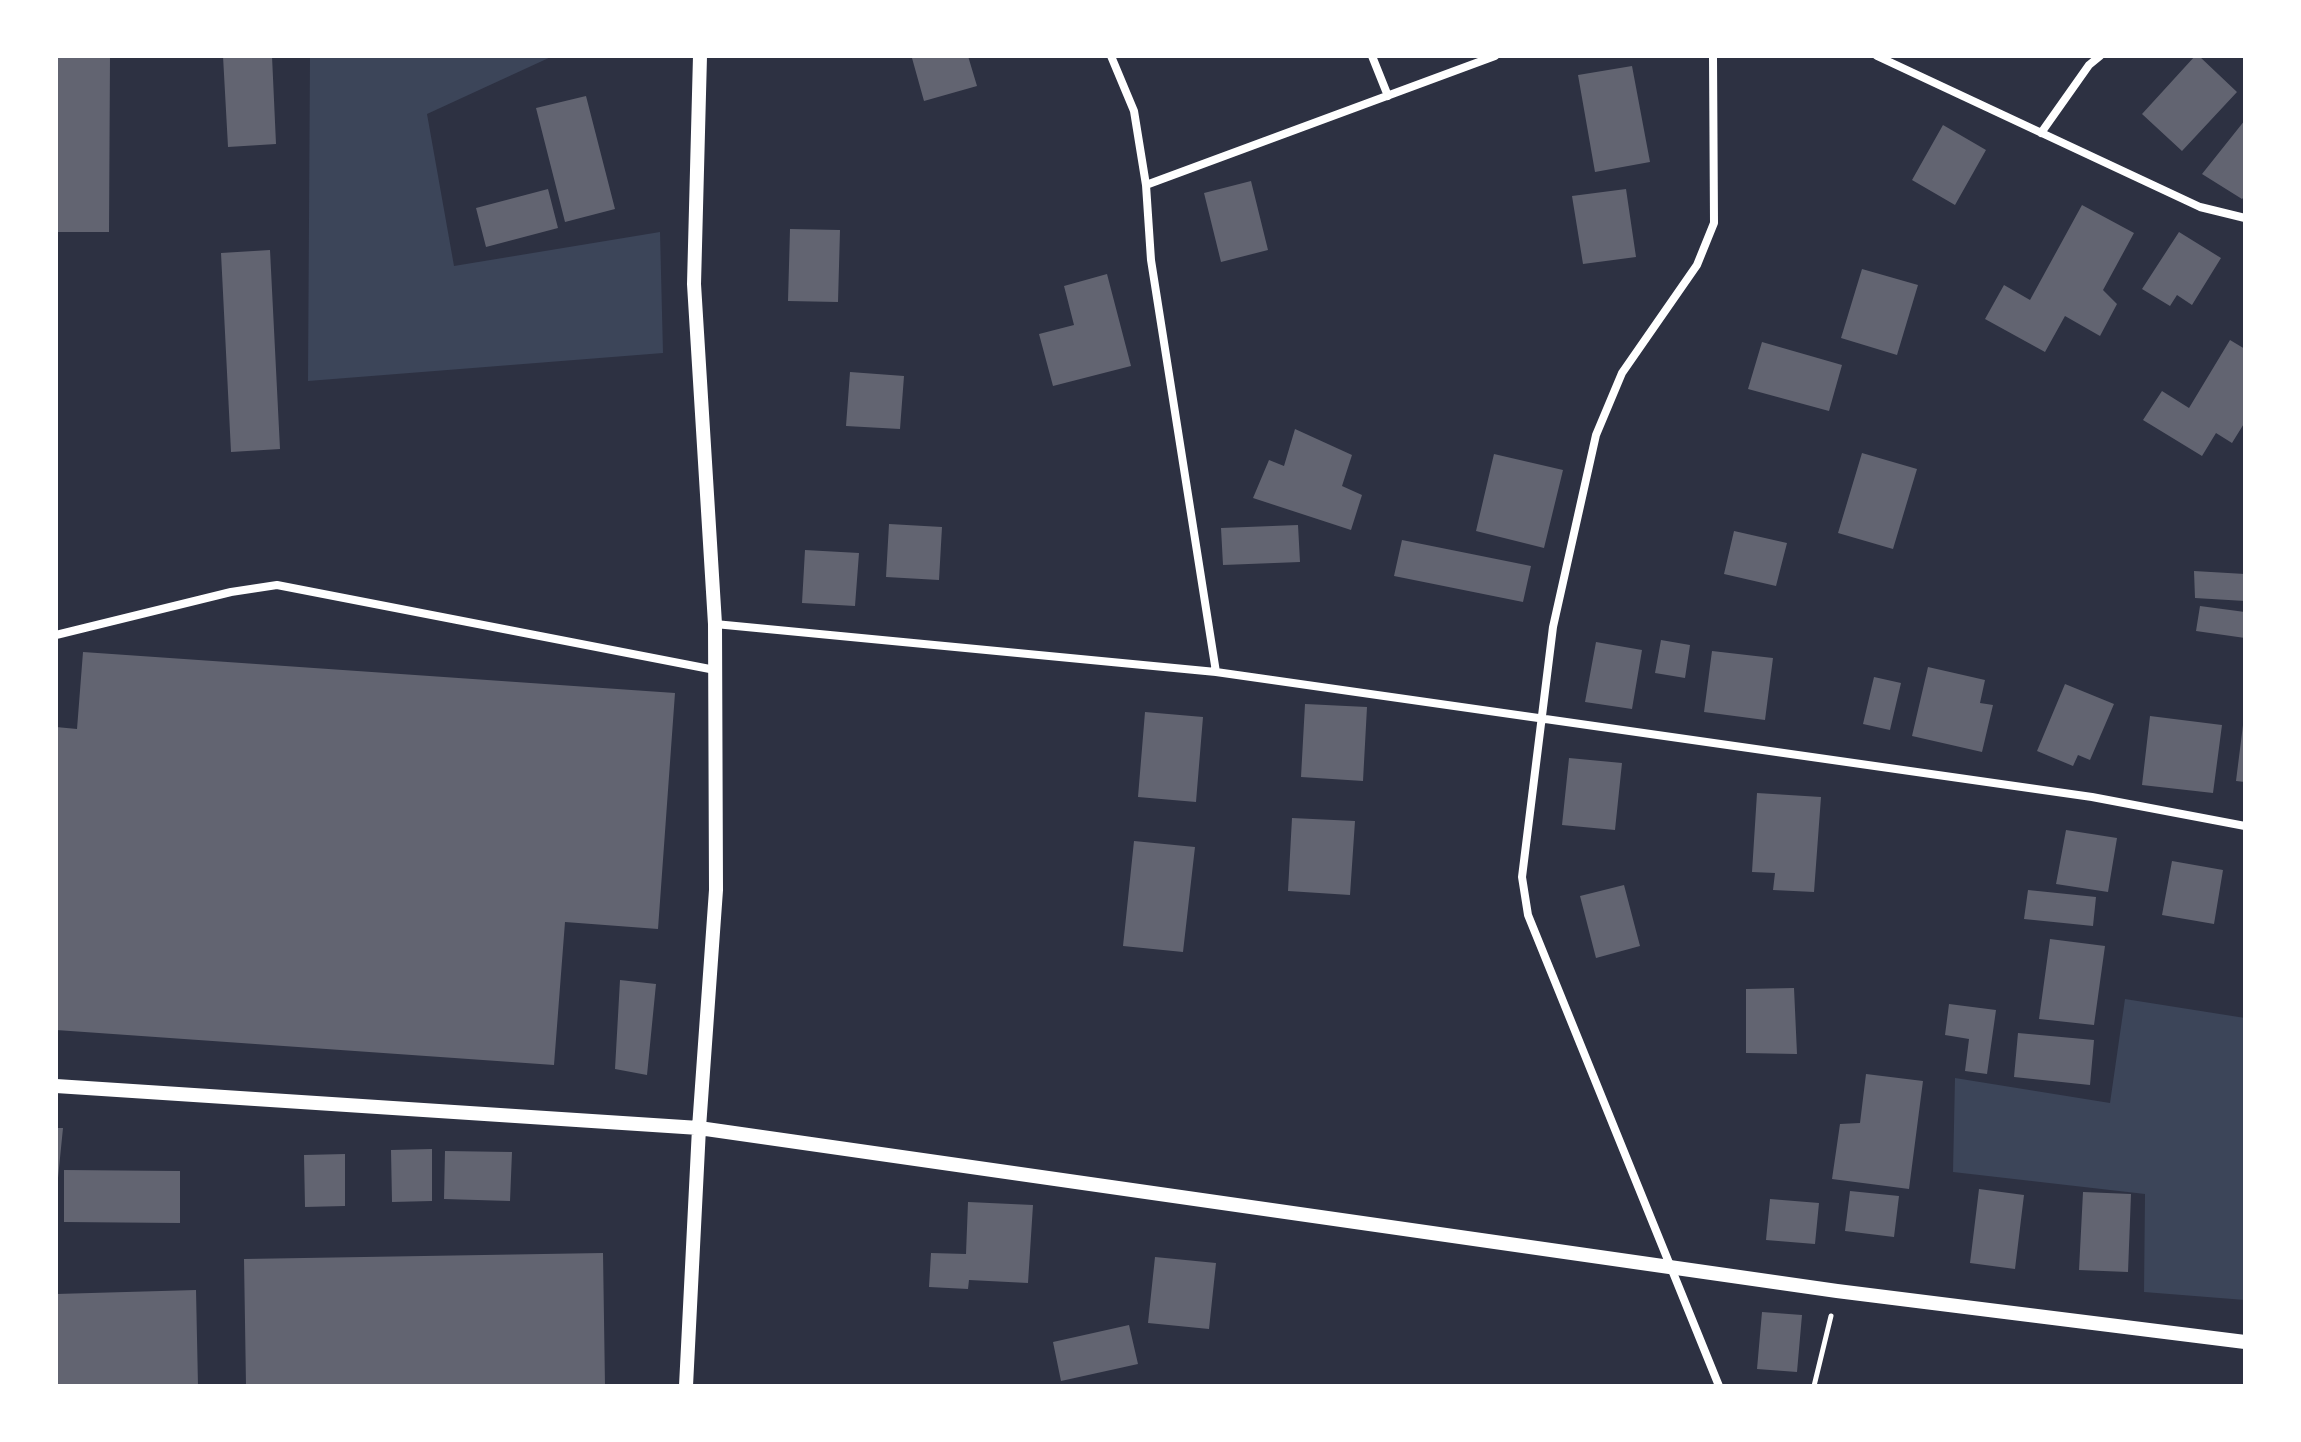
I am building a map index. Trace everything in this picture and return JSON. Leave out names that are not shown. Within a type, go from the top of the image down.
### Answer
[{"type":"street","points":[[686,1386],[699,1128],[716,890],[715,624],[694,284],[700,56]]},
{"type":"street","points":[[1111,56],[1134,111],[1146,185],[1151,260],[1216,672]]},
{"type":"street","points":[[1372,56],[1388,96]]},
{"type":"street","points":[[1146,185],[1495,56]]},
{"type":"street","points":[[1713,56],[1714,223],[1697,265],[1622,373],[1596,435],[1553,627],[1522,877],[1528,915],[1719,1386]]},
{"type":"street","points":[[1877,56],[2200,207],[2245,218]]},
{"type":"street","points":[[2041,133],[2089,65],[2100,56]]},
{"type":"street","points":[[56,635],[231,592],[277,585],[715,670]]},
{"type":"street","points":[[715,624],[1216,672],[2092,797],[2245,826]]},
{"type":"street","points":[[56,1086],[699,1128],[1837,1291],[2245,1342]]},
{"type":"path","points":[[1814,1386],[1837,1291]]},
{"type":"shaded area","points":[[310,56],[553,56],[427,114],[454,266],[660,232],[663,353],[308,381]]},
{"type":"shaded area","points":[[2125,999],[2245,1018],[2245,1300],[2144,1292],[2145,1194],[1953,1172],[1955,1078],[2110,1103]]},
{"type":"building","points":[[56,56],[110,56],[109,232],[56,232]]},
{"type":"building","points":[[223,56],[272,56],[276,144],[228,147]]},
{"type":"building","points":[[968,56],[977,86],[924,101],[912,58]]},
{"type":"building","points":[[2195,56],[2199,56],[2237,92],[2182,151],[2142,114]]},
{"type":"building","points":[[1632,66],[1650,162],[1595,172],[1578,75]]},
{"type":"building","points":[[586,96],[615,209],[565,222],[536,108]]},
{"type":"building","points":[[2245,120],[2245,196],[2242,199],[2202,174]]},
{"type":"building","points":[[1943,125],[1986,150],[1955,205],[1912,180]]},
{"type":"building","points":[[1251,181],[1268,250],[1221,262],[1204,193]]},
{"type":"building","points":[[548,189],[558,228],[486,247],[476,208]]},
{"type":"building","points":[[1626,189],[1636,257],[1583,264],[1572,196]]},
{"type":"building","points":[[2082,205],[2134,233],[2103,290],[2117,304],[2100,336],[2065,316],[2045,352],[1985,319],[2004,285],[2030,300]]},
{"type":"building","points":[[790,229],[840,230],[838,302],[788,301]]},
{"type":"building","points":[[2179,232],[2221,258],[2192,305],[2177,295],[2170,306],[2142,289]]},
{"type":"building","points":[[270,250],[280,449],[231,452],[221,253]]},
{"type":"building","points":[[1862,269],[1918,285],[1897,355],[1841,338]]},
{"type":"building","points":[[1107,274],[1131,366],[1053,386],[1039,334],[1074,325],[1064,286]]},
{"type":"building","points":[[2230,340],[2245,349],[2245,422],[2232,443],[2216,433],[2202,456],[2143,420],[2162,391],[2189,408]]},
{"type":"building","points":[[1762,342],[1842,365],[1829,411],[1748,389]]},
{"type":"building","points":[[850,372],[904,376],[900,429],[846,426]]},
{"type":"building","points":[[1295,429],[1352,455],[1342,486],[1362,495],[1351,530],[1253,498],[1269,460],[1284,466]]},
{"type":"building","points":[[1862,453],[1917,469],[1893,549],[1838,533]]},
{"type":"building","points":[[1494,454],[1563,470],[1544,548],[1476,531]]},
{"type":"building","points":[[889,524],[942,527],[939,580],[886,577]]},
{"type":"building","points":[[1298,525],[1300,562],[1223,565],[1221,528]]},
{"type":"building","points":[[1734,531],[1787,543],[1776,586],[1724,574]]},
{"type":"building","points":[[1402,540],[1531,566],[1523,602],[1394,576]]},
{"type":"building","points":[[805,550],[859,553],[855,606],[802,603]]},
{"type":"building","points":[[2194,571],[2245,574],[2245,601],[2195,598]]},
{"type":"building","points":[[2200,606],[2245,612],[2245,638],[2196,631]]},
{"type":"building","points":[[1661,640],[1690,645],[1685,678],[1655,673]]},
{"type":"building","points":[[1596,642],[1642,650],[1632,709],[1585,702]]},
{"type":"building","points":[[1712,651],[1773,658],[1765,720],[1704,712]]},
{"type":"building","points":[[83,652],[675,693],[658,929],[565,922],[554,1065],[56,1030],[56,727],[77,729]]},
{"type":"building","points":[[1928,667],[1985,680],[1980,703],[1993,705],[1982,752],[1912,736]]},
{"type":"building","points":[[1874,677],[1901,683],[1890,730],[1863,724]]},
{"type":"building","points":[[2065,684],[2114,704],[2090,760],[2078,755],[2073,766],[2037,751]]},
{"type":"building","points":[[1305,704],[1367,707],[1363,781],[1301,777]]},
{"type":"building","points":[[1145,712],[1203,717],[1196,802],[1138,797]]},
{"type":"building","points":[[2150,716],[2222,725],[2213,793],[2142,785]]},
{"type":"building","points":[[2245,725],[2245,782],[2236,781]]},
{"type":"building","points":[[1569,758],[1622,763],[1615,830],[1562,825]]},
{"type":"building","points":[[1757,793],[1821,797],[1814,892],[1773,890],[1775,873],[1752,872]]},
{"type":"building","points":[[1292,818],[1355,821],[1350,895],[1288,891]]},
{"type":"building","points":[[2066,830],[2117,838],[2108,892],[2056,884]]},
{"type":"building","points":[[1134,841],[1195,847],[1183,952],[1123,946]]},
{"type":"building","points":[[2172,861],[2223,870],[2214,924],[2162,915]]},
{"type":"building","points":[[1624,885],[1640,946],[1596,958],[1580,896]]},
{"type":"building","points":[[2028,890],[2096,897],[2093,926],[2024,919]]},
{"type":"building","points":[[2050,939],[2105,946],[2094,1025],[2039,1019]]},
{"type":"building","points":[[620,980],[656,984],[647,1075],[615,1069]]},
{"type":"building","points":[[1794,988],[1797,1054],[1746,1053],[1746,989]]},
{"type":"building","points":[[1949,1004],[1996,1010],[1987,1074],[1965,1071],[1969,1039],[1945,1035]]},
{"type":"building","points":[[2018,1033],[2094,1040],[2090,1085],[2014,1077]]},
{"type":"building","points":[[1866,1074],[1923,1081],[1909,1189],[1832,1179],[1840,1124],[1860,1123]]},
{"type":"building","points":[[56,1128],[63,1128],[58,1178],[56,1178]]},
{"type":"building","points":[[432,1149],[432,1201],[392,1202],[391,1150]]},
{"type":"building","points":[[445,1151],[512,1152],[510,1201],[444,1199]]},
{"type":"building","points":[[345,1154],[345,1206],[305,1207],[304,1155]]},
{"type":"building","points":[[64,1170],[180,1171],[180,1223],[64,1222]]},
{"type":"building","points":[[1979,1189],[2024,1195],[2015,1269],[1970,1263]]},
{"type":"building","points":[[1850,1191],[1899,1196],[1894,1237],[1845,1231]]},
{"type":"building","points":[[2083,1192],[2131,1194],[2128,1272],[2079,1270]]},
{"type":"building","points":[[1770,1199],[1819,1203],[1815,1244],[1766,1240]]},
{"type":"building","points":[[968,1202],[1033,1205],[1028,1283],[969,1280],[968,1289],[929,1287],[931,1253],[966,1254]]},
{"type":"building","points":[[603,1253],[605,1386],[246,1386],[244,1259]]},
{"type":"building","points":[[1155,1257],[1216,1263],[1209,1329],[1148,1323]]},
{"type":"building","points":[[196,1290],[198,1386],[56,1386],[56,1294]]},
{"type":"building","points":[[1762,1312],[1802,1315],[1797,1372],[1757,1369]]},
{"type":"building","points":[[1129,1325],[1138,1364],[1061,1381],[1053,1342]]}]
